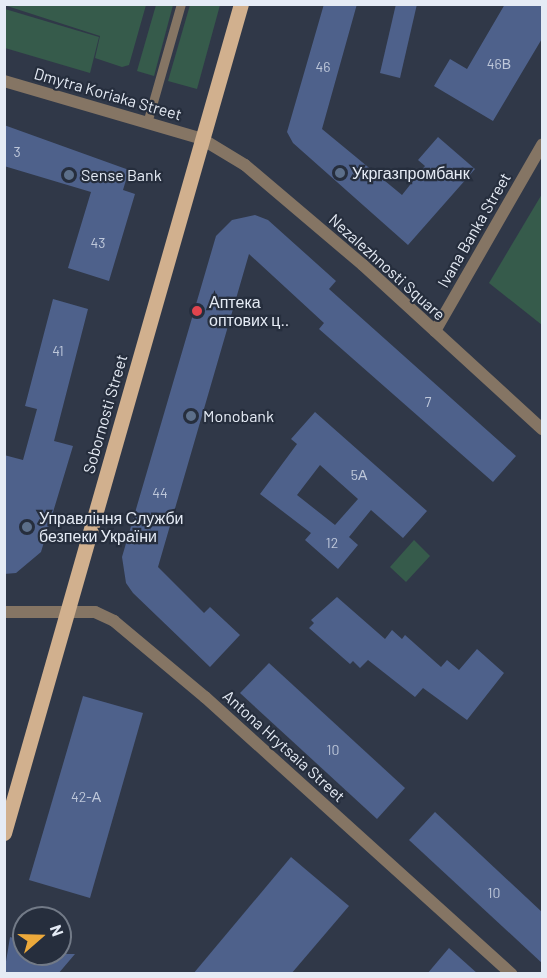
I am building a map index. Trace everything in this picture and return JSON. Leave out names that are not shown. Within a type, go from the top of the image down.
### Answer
[{"type":"main road","name":"Sobornosti Street","points":[[4,833],[241,4]]},
{"type":"street","name":"Dmytra Koriaka Street","points":[[4,81],[202,139]]},
{"type":"street","name":"Nezalezhnosti Square","points":[[202,139],[245,165],[543,429]]},
{"type":"street","name":"Ivana Banka Street","points":[[435,331],[543,145]]},
{"type":"street","name":"Antona Hrytsaia Street","points":[[4,612],[68,609],[95,612],[123,629],[205,697],[512,974]]},
{"type":"lane","points":[[147,123],[181,4]]},
{"type":"green space","points":[[4,5],[146,5],[129,65],[122,67],[95,58],[100,36]]},
{"type":"green space","points":[[156,5],[173,5],[154,76],[137,71]]},
{"type":"green space","points":[[190,5],[220,5],[197,89],[168,81]]},
{"type":"green space","points":[[5,9],[99,37],[90,73],[5,48]]},
{"type":"green space","points":[[542,194],[542,325],[489,283]]},
{"type":"green space","points":[[414,540],[430,556],[406,582],[390,567]]},
{"type":"building","points":[[324,4],[357,4],[322,129],[402,195],[425,166],[418,160],[438,137],[475,169],[408,245],[293,143],[287,132]]},
{"type":"building","points":[[396,4],[417,4],[400,78],[380,73]]},
{"type":"building","points":[[505,4],[543,4],[543,37],[493,121],[434,86],[450,59],[467,69]]},
{"type":"building","points":[[4,125],[129,170],[123,190],[135,194],[109,281],[68,268],[91,192],[4,166]]},
{"type":"building","points":[[255,215],[268,220],[336,281],[329,289],[516,456],[493,482],[319,329],[324,323],[249,254],[158,567],[204,613],[210,607],[240,635],[210,667],[133,593],[126,583],[122,557],[216,236],[232,220]]},
{"type":"building","points":[[53,299],[88,309],[54,441],[73,446],[41,552],[16,573],[4,574],[4,455],[23,460],[37,409],[25,406]]},
{"type":"building","points":[[315,412],[427,511],[403,538],[371,510],[349,537],[358,545],[338,569],[305,540],[311,533],[260,494],[297,444],[291,439]],"holes":[[[320,465],[358,499],[335,525],[297,495]]]},
{"type":"building","points":[[337,597],[385,639],[392,630],[402,639],[405,635],[441,667],[447,660],[459,670],[477,649],[504,673],[467,720],[423,688],[415,697],[368,660],[360,668],[353,661],[350,664],[309,628],[314,623],[311,620]]},
{"type":"building","points":[[269,663],[405,788],[377,819],[240,693]]},
{"type":"building","points":[[83,696],[143,713],[90,898],[29,880]]},
{"type":"building","points":[[435,812],[543,913],[543,964],[409,840]]},
{"type":"building","points":[[291,857],[349,906],[291,974],[193,974]]},
{"type":"building","points":[[10,937],[12,938],[12,966],[65,966],[58,974],[4,974]]},
{"type":"building","points":[[449,948],[478,974],[427,974]]},
{"type":"place","name":"Укргазпромбанк","points":[[340,173]]},
{"type":"place","name":"Sense Bank","points":[[69,175]]},
{"type":"place","name":"Аптека оптових ц..","points":[[197,311]]},
{"type":"place","name":"Monobank","points":[[191,416]]},
{"type":"place","name":"Управління Служби безпеки України","points":[[27,527]]}]
